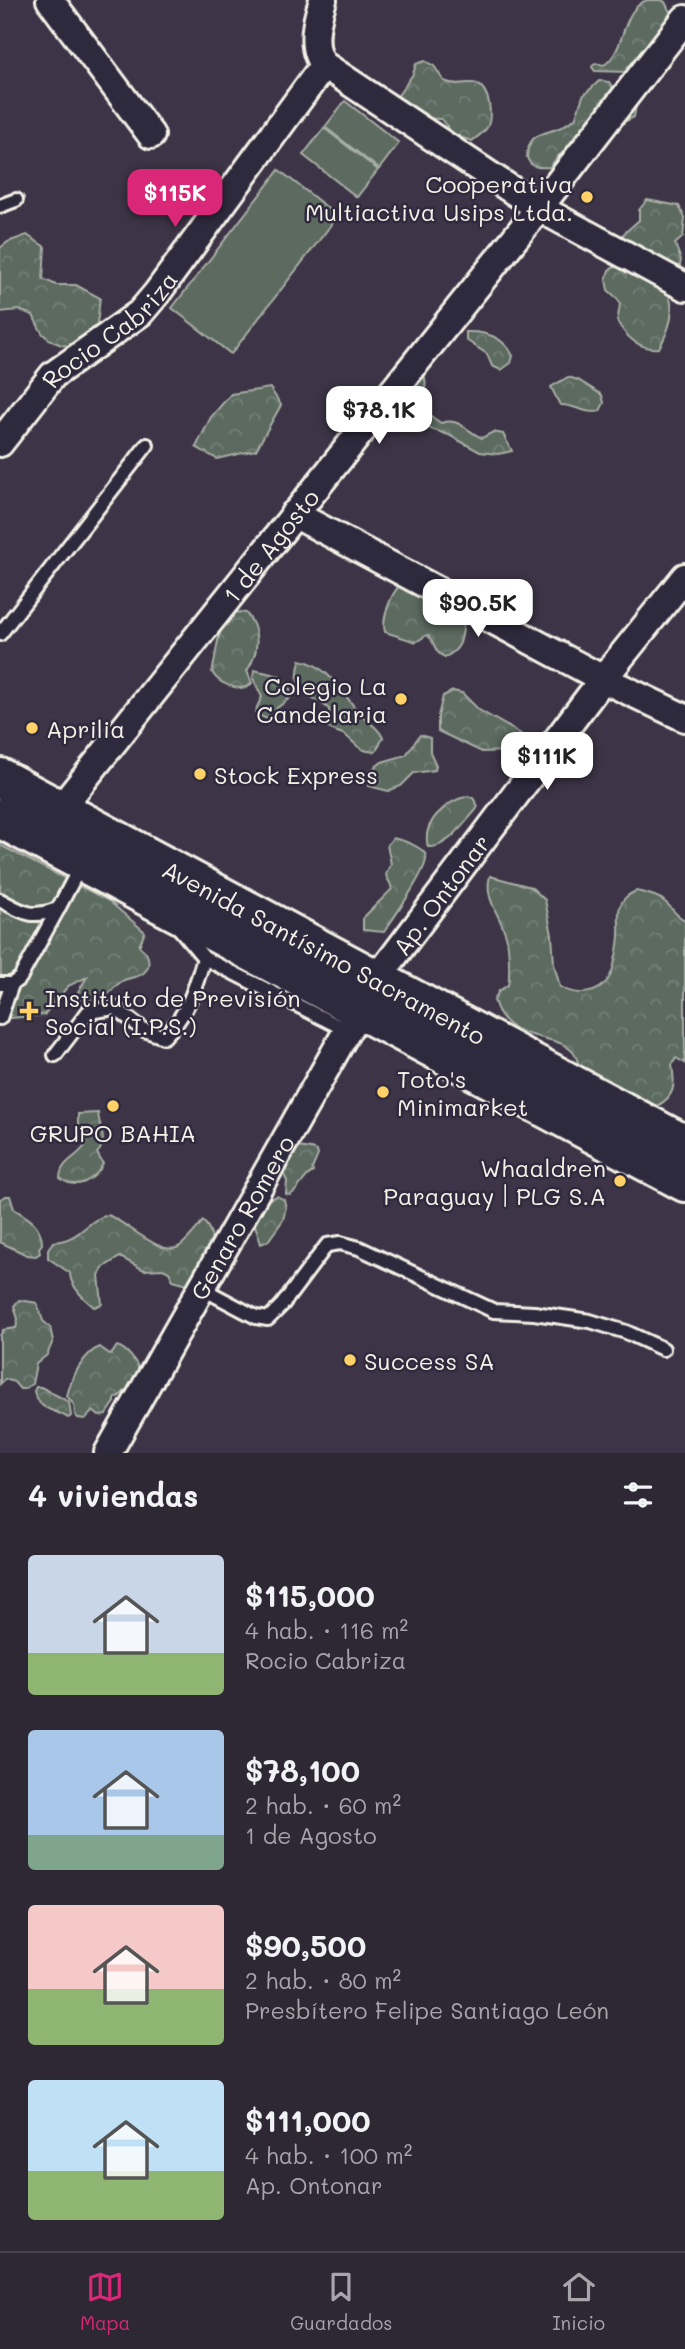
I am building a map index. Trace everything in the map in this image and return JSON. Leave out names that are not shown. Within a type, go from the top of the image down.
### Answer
[{"type":"main road","name":"Avenida Santísimo Sacramento","points":[[0,778],[83,862],[361,1007],[685,1182]]},
{"type":"main road","name":"Avenida Santísimo Sacramento","points":[[0,818],[47,823],[361,1007],[685,1145]]},
{"type":"street","points":[[50,0],[151,135]]},
{"type":"street","points":[[324,0],[316,24],[317,57],[324,65],[539,208],[685,287]]},
{"type":"street","name":"1 de Agosto","points":[[47,823],[539,208],[685,19]]},
{"type":"street","name":"Rocio Cabriza","points":[[0,443],[53,375],[140,313],[324,65]]},
{"type":"street","points":[[294,514],[603,679],[685,718]]},
{"type":"street","name":"Ap. Ontonar","points":[[361,1007],[603,679],[685,577]]},
{"type":"street","name":"Genaro Romero","points":[[108,1453],[361,1007]]},
{"type":"lane","points":[[0,206],[16,200]]},
{"type":"lane","points":[[0,634],[147,445]]},
{"type":"lane","points":[[0,1018],[6,984],[28,966],[83,862]]},
{"type":"lane","points":[[0,900],[27,914],[37,916],[58,909]]},
{"type":"lane","points":[[156,901],[204,958],[361,1007]]},
{"type":"lane","points":[[55,1055],[88,1012],[115,1007],[144,1030],[164,1037],[180,1021],[204,958]]},
{"type":"lane","points":[[203,1289],[256,1317],[268,1319],[282,1306],[327,1245],[340,1243],[359,1248],[494,1311],[534,1313],[590,1321],[626,1332],[663,1349]]},
{"type":"green space","points":[[647,0],[665,2],[672,16],[658,40],[645,46],[636,65],[629,72],[595,71],[592,67],[595,63],[604,65],[611,59],[632,13],[638,5]]},
{"type":"green space","points":[[425,61],[434,66],[444,81],[454,84],[474,83],[485,91],[490,109],[488,126],[472,141],[454,135],[441,119],[423,118],[399,107],[397,97],[413,74],[416,64]]},
{"type":"green space","points":[[599,81],[609,82],[617,94],[634,102],[634,117],[626,121],[616,121],[568,154],[559,155],[550,167],[539,167],[530,163],[527,157],[528,149],[533,139],[575,119],[583,96]]},
{"type":"green space","points":[[345,101],[399,143],[379,169],[325,127]]},
{"type":"green space","points":[[324,128],[378,170],[357,197],[303,155]]},
{"type":"green space","points":[[279,170],[338,216],[231,354],[172,308]]},
{"type":"green space","points":[[647,200],[679,206],[685,218],[683,237],[675,244],[681,260],[679,270],[619,238],[639,220],[639,210]]},
{"type":"green space","points":[[27,235],[45,247],[43,279],[56,285],[76,285],[100,298],[94,331],[81,344],[68,346],[54,342],[42,332],[33,315],[19,310],[0,312],[0,248]]},
{"type":"green space","points":[[619,265],[666,288],[672,311],[659,348],[640,345],[617,321],[620,303],[608,290],[606,280],[609,270]]},
{"type":"green space","points":[[466,332],[487,334],[505,344],[513,356],[511,363],[501,370],[492,366],[487,354],[466,340]]},
{"type":"green space","points":[[422,371],[426,386],[423,404],[431,416],[441,423],[458,423],[482,438],[493,432],[503,434],[512,451],[498,454],[480,452],[449,435],[431,429],[417,417],[388,410]]},
{"type":"green space","points":[[568,377],[602,395],[604,403],[600,411],[590,412],[560,405],[551,387]]},
{"type":"green space","points":[[270,388],[281,405],[256,450],[217,459],[196,447],[211,417],[231,394]]},
{"type":"green space","points":[[400,585],[465,616],[461,640],[456,649],[445,657],[436,650],[427,635],[416,642],[385,632],[384,621],[388,607]]},
{"type":"green space","points":[[236,612],[246,613],[251,620],[257,642],[247,671],[252,683],[242,688],[225,684],[212,672],[221,631],[229,617]]},
{"type":"green space","points":[[300,660],[319,667],[327,674],[360,714],[378,730],[383,738],[376,751],[362,749],[345,735],[328,728],[329,709],[303,693],[300,688]]},
{"type":"green space","points":[[254,670],[280,676],[290,689],[290,698],[277,708],[269,720],[256,714],[262,697],[253,678]]},
{"type":"green space","points":[[453,691],[462,693],[479,710],[521,734],[510,751],[482,752],[438,731],[438,716],[443,696]]},
{"type":"green space","points":[[420,735],[430,738],[430,752],[436,765],[435,770],[414,773],[401,786],[388,791],[369,786],[369,772],[382,762],[406,755]]},
{"type":"green space","points":[[468,796],[473,798],[478,806],[476,810],[448,840],[435,847],[428,847],[428,829],[432,821],[444,808]]},
{"type":"green space","points":[[393,838],[417,847],[426,856],[426,862],[384,932],[363,930],[363,918],[392,889],[386,875],[391,864],[387,845]]},
{"type":"green space","name":"Instituto de Previsión Social (I.P.S.)","points":[[0,845],[109,901],[145,932],[139,946],[148,957],[146,970],[138,976],[122,981],[95,1004],[82,1005],[78,992],[87,977],[68,986],[44,1015],[1,1019]]},
{"type":"green space","points":[[490,876],[531,887],[545,900],[560,987],[573,992],[593,991],[605,984],[609,978],[618,944],[619,910],[628,895],[636,891],[658,897],[685,920],[685,1063],[676,1058],[672,1065],[673,1089],[663,1102],[657,1106],[648,1104],[582,1078],[575,1055],[565,1045],[519,1031],[500,1015],[494,1000],[499,991],[508,985],[508,950],[505,932],[489,893]]},
{"type":"green space","points":[[98,1113],[103,1139],[101,1149],[97,1153],[103,1164],[95,1175],[84,1182],[66,1182],[60,1178],[64,1166],[87,1142],[78,1125],[78,1114]]},
{"type":"green space","points":[[292,1146],[315,1150],[318,1155],[313,1172],[290,1195],[286,1194],[287,1181],[282,1171],[291,1161],[287,1155]]},
{"type":"green space","points":[[10,1196],[14,1209],[29,1219],[40,1232],[42,1244],[40,1253],[36,1256],[27,1255],[0,1242],[0,1199]]},
{"type":"green space","points":[[277,1196],[284,1200],[286,1207],[283,1220],[268,1241],[261,1244],[249,1215],[257,1204]]},
{"type":"green space","points":[[108,1215],[155,1244],[173,1249],[180,1246],[203,1221],[212,1237],[212,1245],[206,1261],[191,1285],[173,1280],[169,1272],[163,1269],[144,1270],[120,1257],[104,1267],[99,1275],[102,1304],[94,1307],[90,1304],[75,1287],[70,1273],[48,1258],[48,1249],[53,1242],[70,1238],[94,1221]]},
{"type":"green space","points":[[19,1300],[37,1303],[43,1321],[50,1327],[53,1341],[47,1355],[36,1364],[32,1384],[24,1389],[5,1379],[0,1384],[0,1336],[3,1330],[16,1328],[18,1319],[14,1306]]},
{"type":"green space","points":[[117,1346],[131,1356],[140,1371],[133,1386],[115,1398],[106,1415],[99,1416],[93,1411],[85,1419],[78,1418],[74,1405],[67,1396],[79,1367],[94,1350],[100,1347],[111,1355]]},
{"type":"green space","points":[[36,1387],[69,1402],[71,1416],[68,1418],[39,1403],[34,1391]]},
{"type":"place","name":"Cooperativa Multiactiva Usips Ltda.","points":[[587,197]]},
{"type":"place","name":"Colegio La Candelaria","points":[[401,699]]},
{"type":"place","name":"Aprilia","points":[[32,728]]},
{"type":"place","name":"Stock Express","points":[[200,774]]},
{"type":"place","name":"Instituto de Previsión Social (I.P.S.)","points":[[29,1011]]},
{"type":"place","name":"Toto's Minimarket","points":[[383,1092]]},
{"type":"place","name":"GRUPO BAHIA","points":[[113,1106]]},
{"type":"place","name":"Whaaldren Paraguay | PLG S.A","points":[[620,1181]]},
{"type":"place","name":"Success SA","points":[[350,1360]]}]
